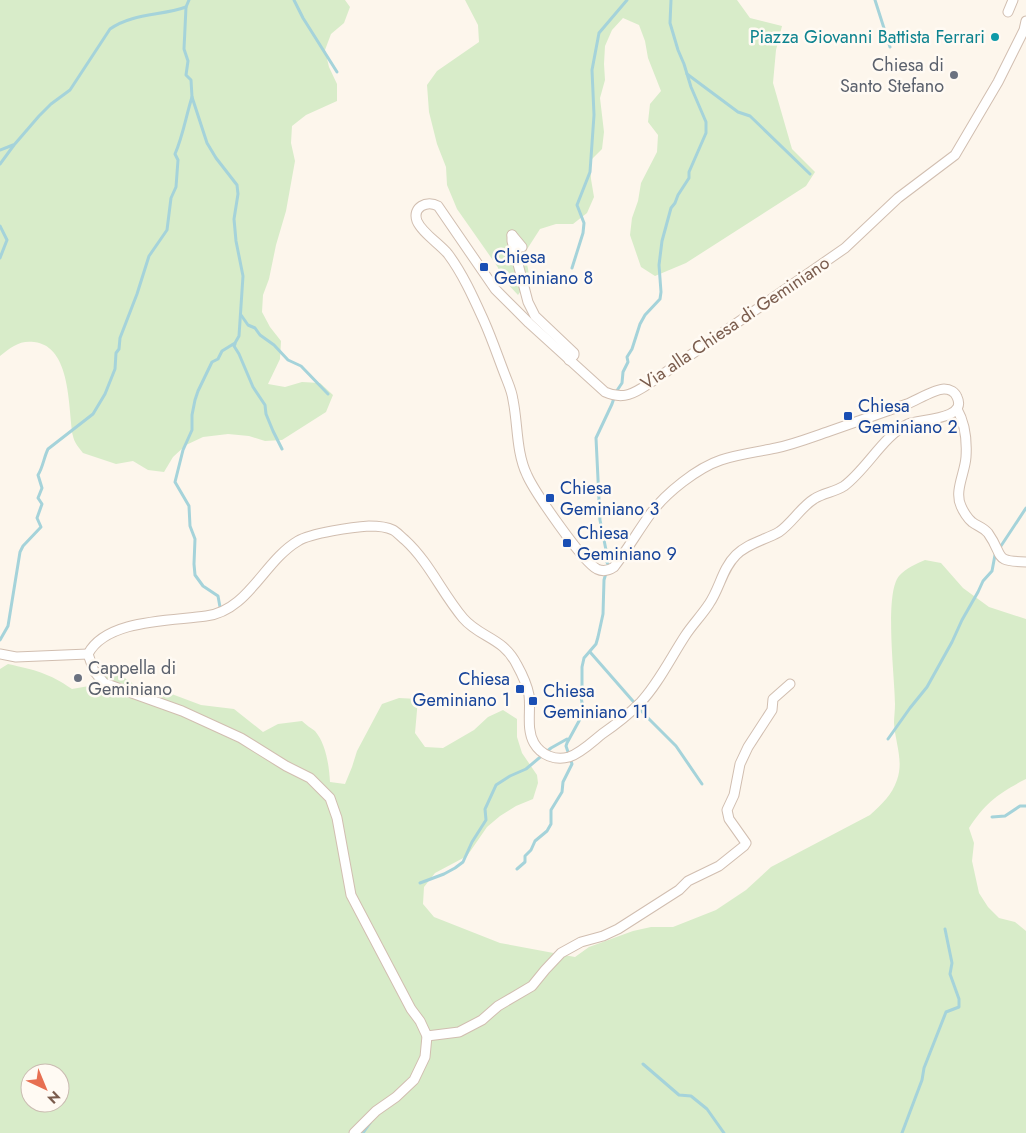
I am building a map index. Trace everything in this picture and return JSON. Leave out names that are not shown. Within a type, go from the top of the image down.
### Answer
[{"type":"street","points":[[1008,12],[1013,0]]},
{"type":"street","name":"Via alla Chiesa di Geminiano","points":[[957,409],[957,397],[952,390],[943,389],[790,445],[723,459],[686,480],[656,506],[614,567],[609,570],[599,570],[590,564],[578,551],[526,474],[519,446],[513,398],[491,336],[464,280],[448,254],[418,223],[416,214],[421,206],[429,203],[438,206],[495,289],[529,323],[605,392],[622,397],[653,381],[845,248],[898,198],[955,155],[998,82],[1024,30],[1026,21]]},
{"type":"street","points":[[522,247],[512,235],[528,302],[535,316],[574,353],[569,360]]},
{"type":"street","points":[[354,1133],[376,1111],[396,1097],[414,1080],[426,1057],[427,1036],[351,895],[337,818],[330,798],[310,778],[286,766],[241,738],[182,711],[104,683],[94,671],[88,654],[92,645],[106,634],[134,624],[213,616],[227,611],[283,551],[304,537],[372,526],[393,530],[409,544],[432,572],[464,619],[499,642],[512,656],[528,692],[530,730],[532,739],[537,747],[544,754],[552,757],[570,756],[629,714],[642,701],[687,633],[709,604],[722,576],[735,556],[744,549],[780,531],[815,498],[843,486],[898,431],[910,423],[951,415],[957,409],[964,421],[966,457],[960,485],[960,505],[972,522],[987,532],[1002,558],[1008,561],[1026,562]]},
{"type":"street","points":[[0,654],[16,657],[88,654]]},
{"type":"street","points":[[427,1036],[459,1032],[482,1020],[498,1006],[532,986],[561,954],[581,942],[603,936],[618,929],[679,890],[688,881],[719,866],[744,846],[746,843],[729,819],[727,810],[734,795],[740,764],[748,747],[772,710],[773,699],[790,684]]},
{"type":"green space","points":[[0,0],[345,0],[350,7],[344,23],[331,34],[325,50],[329,67],[337,84],[337,101],[306,115],[292,126],[291,143],[295,161],[286,211],[269,279],[263,295],[262,312],[270,327],[281,341],[280,359],[268,384],[285,387],[302,382],[320,383],[333,395],[326,412],[282,440],[265,441],[249,436],[228,434],[203,437],[186,445],[173,457],[164,472],[148,470],[133,461],[116,464],[83,453],[74,438],[66,381],[62,367],[55,355],[46,346],[34,342],[24,342],[12,347],[0,356]]},
{"type":"green space","points":[[465,0],[737,0],[750,18],[782,26],[776,50],[773,83],[792,149],[815,172],[806,186],[686,263],[655,276],[641,267],[630,235],[632,218],[638,201],[641,183],[657,152],[658,135],[648,122],[650,104],[661,91],[648,58],[645,41],[639,25],[623,18],[612,30],[605,46],[605,80],[600,98],[604,132],[602,149],[590,161],[594,197],[587,213],[573,224],[556,224],[540,229],[524,254],[528,267],[528,279],[518,295],[505,281],[497,266],[457,209],[447,185],[446,167],[437,144],[429,112],[427,85],[437,71],[479,42],[478,25]]},
{"type":"green space","points":[[925,560],[941,563],[963,588],[989,607],[1026,619],[1026,779],[1008,789],[987,805],[969,828],[974,843],[972,861],[979,893],[988,907],[999,918],[1015,922],[1026,931],[1026,1133],[0,1133],[0,669],[8,664],[42,673],[72,689],[89,686],[101,668],[107,666],[135,685],[169,693],[201,705],[234,709],[263,732],[278,724],[302,721],[315,731],[322,742],[328,762],[330,782],[345,784],[357,751],[382,704],[399,698],[418,699],[415,733],[425,747],[443,748],[474,730],[488,717],[503,710],[517,719],[517,737],[522,753],[537,775],[538,783],[533,799],[516,806],[500,816],[487,827],[467,856],[435,873],[424,887],[423,904],[434,917],[500,943],[575,957],[589,947],[633,931],[651,927],[673,927],[716,910],[746,890],[771,867],[870,815],[886,799],[895,785],[900,766],[894,723],[895,704],[891,637],[892,600],[899,576],[908,568]]},
{"type":"waterway","points":[[0,164],[39,116],[70,90],[110,29],[138,17],[186,7],[189,0]]},
{"type":"waterway","points":[[294,0],[303,18],[337,72]]},
{"type":"waterway","points":[[572,268],[583,233],[584,223],[577,205],[590,172],[594,115],[592,70],[599,33],[627,0]]},
{"type":"waterway","points":[[609,567],[606,560],[607,555],[600,520],[596,438],[616,392],[622,383],[623,372],[628,362],[627,357],[632,349],[640,324],[645,315],[660,299],[659,265],[662,241],[671,208],[689,178],[689,172],[706,133],[706,122],[691,87],[670,23],[671,0]]},
{"type":"waterway","points":[[875,0],[890,47]]},
{"type":"waterway","points":[[186,7],[184,49],[188,61],[186,75],[191,80],[192,97],[207,143],[237,185],[238,194],[234,219],[243,276],[239,336],[235,343],[222,351],[218,359],[212,362],[198,391],[192,415],[192,430],[183,450],[175,482],[189,506],[190,526],[195,539],[195,575],[203,586],[218,596],[220,607]]},
{"type":"waterway","points":[[687,74],[738,112],[750,116],[810,174]]},
{"type":"waterway","points":[[0,640],[8,626],[20,552],[23,546],[41,527],[37,518],[42,504],[38,498],[42,488],[38,475],[48,449],[93,414],[105,394],[115,369],[116,353],[119,349],[120,338],[149,256],[167,230],[171,198],[176,187],[178,160],[175,154],[192,97]]},
{"type":"waterway","points":[[0,150],[13,145]]},
{"type":"waterway","points":[[0,226],[7,240],[0,258]]},
{"type":"waterway","points":[[241,315],[248,325],[255,328],[260,335],[274,345],[288,360],[301,366],[328,394]]},
{"type":"waterway","points":[[235,344],[234,346],[253,387],[265,405],[266,414],[282,449]]},
{"type":"waterway","points":[[888,739],[927,687],[983,581],[992,571],[995,555],[1026,508]]},
{"type":"waterway","points":[[517,869],[525,862],[525,856],[531,850],[535,841],[547,831],[551,824],[551,810],[562,792],[563,782],[572,764],[566,746],[579,721],[583,708],[581,697],[582,667],[584,658],[596,644],[598,637],[603,614],[606,573]]},
{"type":"waterway","points":[[590,652],[646,716],[676,746],[702,784]]},
{"type":"waterway","points":[[420,883],[444,874],[463,862],[472,842],[486,820],[485,809],[496,785],[526,769],[551,748],[567,739]]},
{"type":"waterway","points":[[992,817],[1005,816],[1020,806],[1026,806]]},
{"type":"waterway","points":[[902,1133],[922,1080],[924,1068],[946,1012],[959,1007],[959,999],[950,974],[952,963],[945,929]]},
{"type":"waterway","points":[[643,1064],[679,1095],[691,1096],[707,1109],[724,1133]]},
{"type":"waterway","points":[[363,1133],[370,1123]]},
{"type":"place","name":"Piazza Giovanni Battista Ferrari","points":[[995,37]]},
{"type":"place","name":"Chiesa di Santo Stefano","points":[[954,75]]},
{"type":"place","name":"Chiesa Geminiano 8","points":[[484,267]]},
{"type":"place","name":"Chiesa Geminiano 2","points":[[848,416]]},
{"type":"place","name":"Chiesa Geminiano 3","points":[[550,498]]},
{"type":"place","name":"Chiesa Geminiano 9","points":[[567,543]]},
{"type":"place","name":"Cappella di Geminiano","points":[[78,678]]},
{"type":"place","name":"Chiesa Geminiano 1","points":[[520,689]]},
{"type":"place","name":"Chiesa Geminiano 11","points":[[533,701]]}]
